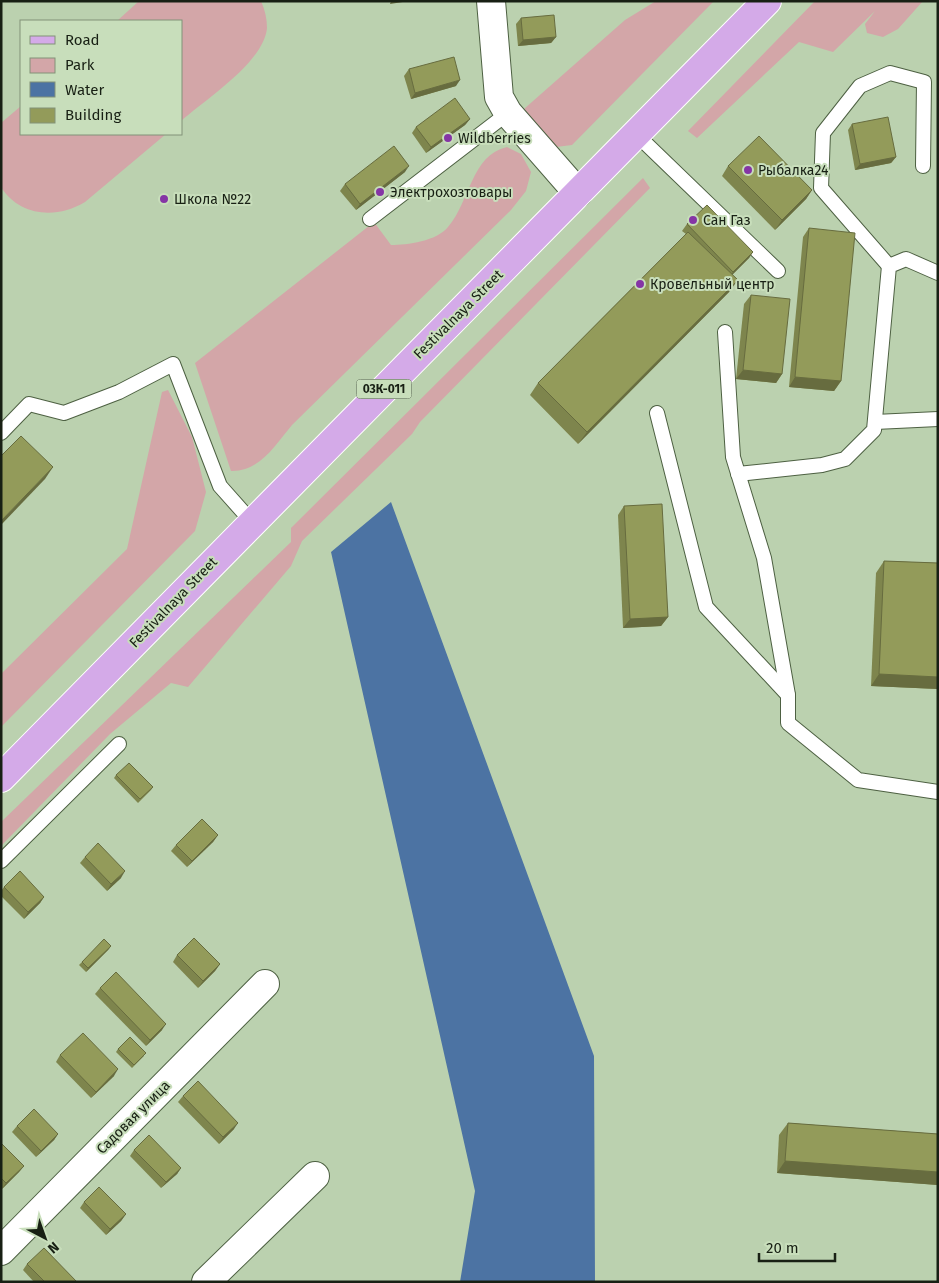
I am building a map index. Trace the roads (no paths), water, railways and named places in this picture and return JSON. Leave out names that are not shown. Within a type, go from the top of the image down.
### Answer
[{"type":"main road","name":"Festivalnaya Street","points":[[1,778],[767,1]]},
{"type":"street","points":[[491,1],[499,97],[508,113],[578,193]]},
{"type":"street","name":"Садовая улица","points":[[1,1251],[265,984]]},
{"type":"street","points":[[206,1282],[315,1176]]},
{"type":"lane","points":[[738,474],[822,465],[845,459],[874,430],[889,266],[821,188],[823,133],[860,86],[890,73],[924,82],[923,166]]},
{"type":"lane","points":[[370,219],[508,113]]},
{"type":"lane","points":[[636,134],[778,271]]},
{"type":"lane","points":[[889,266],[906,259],[938,272]]},
{"type":"lane","points":[[725,332],[733,457],[764,558],[788,695],[788,723],[858,780],[938,792]]},
{"type":"lane","points":[[1,433],[29,404],[64,413],[119,392],[173,364],[220,486],[252,522]]},
{"type":"lane","points":[[657,413],[706,607],[788,695]]},
{"type":"lane","points":[[875,422],[938,419]]},
{"type":"lane","points":[[1,860],[119,744]]},
{"type":"water","points":[[391,502],[594,1056],[595,1282],[460,1282],[475,1191],[331,552]]},
{"type":"place","name":"Wildberries","points":[[448,138]]},
{"type":"place","name":"Рыбалка24","points":[[748,170]]},
{"type":"place","name":"Электрохозтовары","points":[[380,192]]},
{"type":"place","name":"Школа №22","points":[[164,199]]},
{"type":"place","name":"Сан Газ","points":[[693,220]]},
{"type":"place","name":"Кровельный центр","points":[[640,284]]}]
